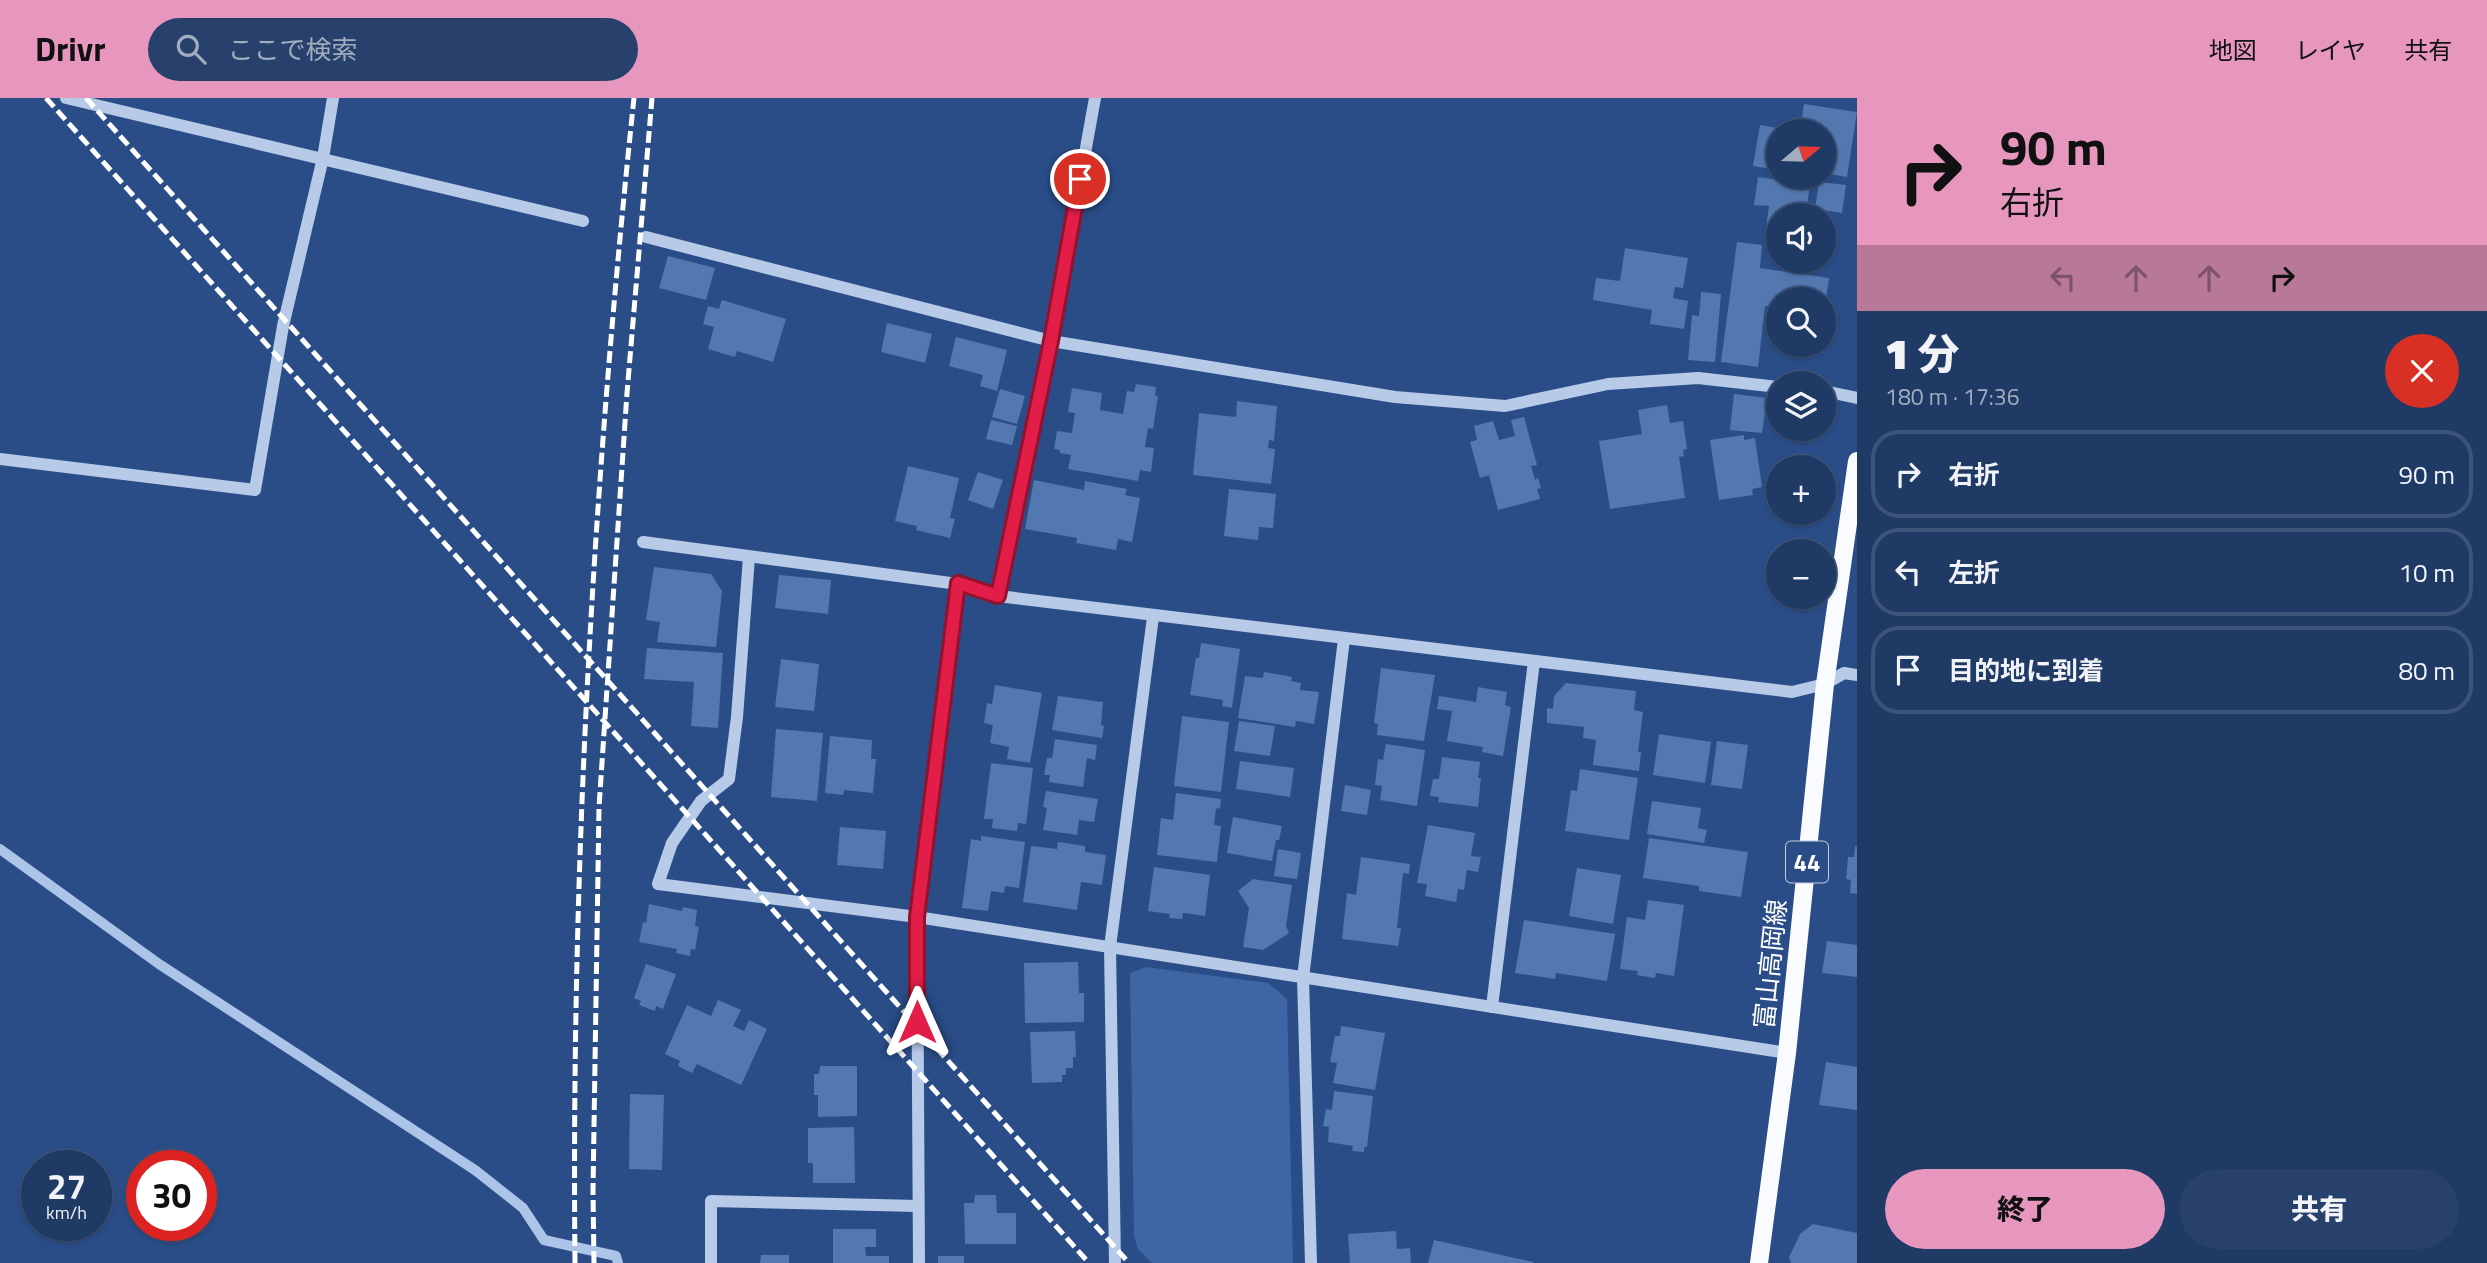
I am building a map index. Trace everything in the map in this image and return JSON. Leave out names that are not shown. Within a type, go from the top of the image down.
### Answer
[{"type":"main road","name":"富山高岡線","points":[[1759,1263],[1787,1053],[1825,684],[1852,535],[1857,461]]},
{"type":"street","points":[[66,98],[583,221]]},
{"type":"street","points":[[0,459],[255,490],[283,326],[323,158],[334,98]]},
{"type":"street","points":[[998,596],[1051,341],[1095,98]]},
{"type":"street","points":[[646,237],[1051,341],[1395,397],[1505,406],[1608,384],[1698,378],[1766,386]]},
{"type":"street","points":[[1836,394],[1857,398]]},
{"type":"street","points":[[643,542],[958,583],[998,596],[1153,617],[1792,692],[1825,684],[1844,673],[1857,675]]},
{"type":"street","points":[[749,556],[737,717],[729,779],[701,801],[672,843],[658,884],[917,917],[1787,1053]]},
{"type":"street","points":[[919,1263],[917,917],[958,583]]},
{"type":"street","points":[[1115,1263],[1110,947],[1153,617]]},
{"type":"street","points":[[1311,1263],[1303,978],[1344,639]]},
{"type":"street","points":[[1492,1007],[1534,661]]},
{"type":"street","points":[[710,1263],[711,1201],[918,1206]]},
{"type":"shaded area","points":[[1146,967],[1268,983],[1287,999],[1293,1263],[1152,1263],[1138,1249],[1134,1236],[1130,973]]},
{"type":"building","points":[[1804,104],[1857,112],[1847,177],[1836,175],[1836,119],[1802,119]]},
{"type":"building","points":[[1760,125],[1766,126],[1766,168],[1753,166]]},
{"type":"building","points":[[1758,177],[1766,178],[1766,189],[1809,189],[1807,203],[1754,205]]},
{"type":"building","points":[[1836,184],[1846,185],[1842,213],[1836,212],[1836,203],[1816,203],[1818,189],[1836,189]]},
{"type":"building","points":[[1737,242],[1762,245],[1760,268],[1766,269],[1766,273],[1794,273],[1829,278],[1828,287],[1766,287],[1758,367],[1721,362]]},
{"type":"building","points":[[1625,248],[1688,258],[1683,288],[1675,287],[1673,298],[1688,301],[1684,329],[1650,324],[1652,310],[1593,300],[1596,278],[1620,281]]},
{"type":"building","points":[[668,256],[715,268],[706,300],[659,288]]},
{"type":"building","points":[[1701,292],[1721,294],[1715,362],[1688,360],[1692,315],[1699,316]]},
{"type":"building","points":[[722,300],[786,319],[773,362],[737,351],[735,357],[708,349],[714,327],[703,324],[708,306],[719,309]]},
{"type":"building","points":[[887,323],[932,334],[925,363],[881,352]]},
{"type":"building","points":[[956,337],[1007,350],[997,391],[980,386],[983,375],[949,366]]},
{"type":"building","points":[[1136,384],[1156,387],[1155,396],[1158,396],[1153,429],[1148,428],[1145,447],[1154,448],[1151,472],[1140,470],[1138,481],[1068,469],[1071,455],[1054,449],[1057,431],[1072,433],[1075,413],[1068,412],[1072,388],[1102,393],[1100,410],[1123,414],[1127,391],[1134,392]]},
{"type":"building","points":[[1000,389],[1025,396],[1017,424],[992,417]]},
{"type":"building","points":[[1734,394],[1766,398],[1762,433],[1730,430]]},
{"type":"building","points":[[1237,401],[1277,406],[1274,441],[1269,440],[1268,448],[1275,449],[1271,484],[1193,475],[1199,413],[1236,417]]},
{"type":"building","points":[[1667,405],[1670,423],[1683,421],[1687,449],[1683,450],[1684,456],[1679,457],[1685,498],[1610,509],[1599,441],[1642,434],[1638,410]]},
{"type":"building","points":[[1524,417],[1537,465],[1531,466],[1535,480],[1538,478],[1541,488],[1537,489],[1540,499],[1498,510],[1489,475],[1480,478],[1470,442],[1477,440],[1474,426],[1493,421],[1499,440],[1515,436],[1511,420]]},
{"type":"building","points":[[991,420],[1017,426],[1012,445],[986,439]]},
{"type":"building","points":[[1744,435],[1744,440],[1755,438],[1762,487],[1752,489],[1753,495],[1719,500],[1710,440]]},
{"type":"building","points":[[908,466],[959,478],[950,518],[955,519],[950,538],[916,530],[917,526],[895,521]]},
{"type":"building","points":[[978,472],[1003,480],[993,509],[968,500]]},
{"type":"building","points":[[1034,480],[1084,490],[1085,481],[1127,489],[1125,495],[1140,498],[1132,542],[1118,539],[1116,550],[1076,543],[1077,538],[1025,529]]},
{"type":"building","points":[[1229,489],[1276,494],[1273,528],[1259,527],[1258,540],[1224,536]]},
{"type":"building","points":[[654,567],[711,574],[722,591],[716,647],[657,642],[660,622],[646,620]]},
{"type":"building","points":[[779,575],[831,580],[828,614],[775,608]]},
{"type":"building","points":[[1201,643],[1240,649],[1232,708],[1222,706],[1223,700],[1190,695]]},
{"type":"building","points":[[647,648],[723,653],[718,728],[691,726],[694,682],[644,679]]},
{"type":"building","points":[[781,659],[819,664],[814,711],[775,707]]},
{"type":"building","points":[[1381,668],[1435,675],[1424,741],[1377,735],[1378,724],[1374,723]]},
{"type":"building","points":[[1264,672],[1292,677],[1291,681],[1301,683],[1300,690],[1319,692],[1314,724],[1296,721],[1295,727],[1238,718],[1245,676],[1263,678]]},
{"type":"building","points":[[1566,683],[1636,691],[1634,710],[1643,712],[1638,752],[1641,752],[1639,771],[1593,765],[1596,740],[1583,738],[1584,727],[1547,723],[1547,708],[1553,709],[1554,696]]},
{"type":"building","points":[[995,685],[1042,693],[1030,763],[1007,759],[1009,747],[990,743],[993,725],[984,723],[987,703],[992,704]]},
{"type":"building","points":[[1478,687],[1507,692],[1505,705],[1511,707],[1503,756],[1482,752],[1483,747],[1447,741],[1452,711],[1437,709],[1439,696],[1476,702]]},
{"type":"building","points":[[1058,696],[1103,702],[1102,738],[1052,730]]},
{"type":"building","points":[[1182,716],[1229,722],[1221,792],[1174,786]]},
{"type":"building","points":[[1239,721],[1275,726],[1270,756],[1234,751]]},
{"type":"building","points":[[776,729],[823,733],[817,801],[771,797]]},
{"type":"building","points":[[1659,734],[1711,742],[1705,783],[1653,775]]},
{"type":"building","points":[[830,736],[872,740],[871,759],[876,759],[873,793],[844,790],[843,795],[825,793]]},
{"type":"building","points":[[1055,739],[1097,745],[1095,760],[1087,758],[1083,787],[1049,782],[1050,775],[1044,775],[1047,758],[1052,758]]},
{"type":"building","points":[[1717,741],[1748,745],[1742,789],[1711,785]]},
{"type":"building","points":[[1386,744],[1425,750],[1417,806],[1380,800],[1382,786],[1375,785],[1378,759],[1383,760]]},
{"type":"building","points":[[1442,757],[1480,762],[1478,807],[1438,802],[1439,797],[1430,796],[1433,779],[1439,779]]},
{"type":"building","points":[[1240,761],[1294,768],[1290,797],[1236,789]]},
{"type":"building","points":[[991,763],[1033,768],[1026,824],[1018,823],[1017,831],[992,828],[993,819],[984,819]]},
{"type":"building","points":[[1580,769],[1638,778],[1629,840],[1565,831],[1571,790],[1577,791]]},
{"type":"building","points":[[1345,785],[1371,790],[1367,815],[1341,811]]},
{"type":"building","points":[[1046,791],[1098,799],[1094,822],[1079,820],[1077,835],[1043,830],[1047,808],[1043,807]]},
{"type":"building","points":[[1176,793],[1221,799],[1220,809],[1216,808],[1214,825],[1221,826],[1217,862],[1157,855],[1161,818],[1173,820]]},
{"type":"building","points":[[1652,801],[1701,808],[1698,828],[1707,830],[1704,843],[1647,834]]},
{"type":"building","points":[[1233,817],[1282,826],[1272,861],[1227,853]]},
{"type":"building","points":[[1428,825],[1475,833],[1471,856],[1481,857],[1478,872],[1467,870],[1464,890],[1458,889],[1456,902],[1425,896],[1427,884],[1417,883]]},
{"type":"building","points":[[840,827],[886,831],[883,869],[837,865]]},
{"type":"building","points":[[981,836],[1025,842],[1019,888],[1005,886],[1004,893],[991,891],[988,911],[962,908],[971,839],[981,841]]},
{"type":"building","points":[[1649,838],[1748,852],[1741,897],[1699,891],[1699,886],[1643,878]]},
{"type":"building","points":[[1058,842],[1085,846],[1085,852],[1106,855],[1102,885],[1081,882],[1077,910],[1023,902],[1031,846],[1057,849]]},
{"type":"building","points":[[1855,846],[1857,894],[1850,893],[1851,880],[1846,879],[1848,857],[1854,857]]},
{"type":"building","points":[[1278,849],[1301,853],[1297,879],[1274,876]]},
{"type":"building","points":[[1361,857],[1410,864],[1409,874],[1403,873],[1397,928],[1401,928],[1398,946],[1342,939],[1347,893],[1356,895]]},
{"type":"building","points":[[1154,867],[1210,875],[1205,916],[1183,913],[1182,919],[1169,918],[1170,914],[1148,911]]},
{"type":"building","points":[[1577,868],[1621,875],[1613,924],[1569,916]]},
{"type":"building","points":[[1253,879],[1292,885],[1286,926],[1289,933],[1263,950],[1243,947],[1249,908],[1238,891]]},
{"type":"building","points":[[1648,900],[1684,905],[1674,976],[1656,973],[1655,978],[1637,975],[1638,971],[1620,969],[1627,917],[1645,920]]},
{"type":"building","points":[[649,904],[682,911],[683,907],[697,910],[695,926],[699,927],[695,950],[691,949],[690,956],[676,953],[677,949],[639,942]]},
{"type":"building","points":[[1524,920],[1615,934],[1607,981],[1556,973],[1555,979],[1515,973]]},
{"type":"building","points":[[1827,941],[1857,945],[1857,977],[1822,973]]},
{"type":"building","points":[[1078,962],[1079,993],[1084,993],[1084,1022],[1025,1023],[1024,963]]},
{"type":"building","points":[[646,964],[676,974],[663,1009],[656,1006],[655,1011],[639,1005],[641,1001],[634,998]]},
{"type":"building","points":[[718,1000],[741,1010],[733,1026],[744,1031],[749,1020],[767,1029],[741,1085],[697,1064],[692,1073],[678,1066],[680,1061],[665,1054],[687,1005],[711,1016]]},
{"type":"building","points":[[1341,1026],[1385,1033],[1375,1090],[1333,1083],[1337,1063],[1330,1062],[1335,1036],[1340,1036]]},
{"type":"building","points":[[1075,1031],[1076,1057],[1073,1057],[1073,1068],[1066,1068],[1066,1075],[1062,1075],[1062,1082],[1032,1083],[1030,1032]]},
{"type":"building","points":[[1826,1062],[1857,1067],[1857,1110],[1819,1105]]},
{"type":"building","points":[[820,1066],[857,1066],[857,1116],[818,1117],[814,1074],[819,1074]]},
{"type":"building","points":[[1334,1091],[1373,1096],[1367,1147],[1364,1147],[1364,1152],[1352,1151],[1353,1146],[1328,1142],[1329,1127],[1323,1126],[1326,1109],[1332,1110]]},
{"type":"building","points":[[630,1094],[664,1095],[662,1170],[629,1169]]},
{"type":"building","points":[[854,1127],[855,1183],[813,1183],[813,1163],[808,1163],[808,1128]]},
{"type":"building","points":[[975,1195],[996,1195],[997,1213],[1016,1213],[1016,1244],[965,1244],[964,1203],[974,1203]]},
{"type":"building","points":[[1813,1224],[1857,1233],[1857,1263],[1791,1263],[1789,1257],[1800,1234]]},
{"type":"building","points":[[833,1229],[876,1229],[876,1247],[865,1247],[866,1256],[889,1256],[889,1263],[833,1263]]},
{"type":"building","points":[[1396,1231],[1397,1249],[1410,1248],[1411,1263],[1350,1263],[1348,1234]]},
{"type":"building","points":[[1434,1240],[1533,1262],[1533,1263],[1428,1263]]},
{"type":"building","points":[[761,1255],[789,1255],[789,1263],[760,1263]]},
{"type":"building","points":[[938,1256],[964,1256],[964,1263],[938,1263]]},
{"type":"waterway","points":[[0,849],[159,964],[475,1170],[523,1208],[544,1240],[616,1256],[618,1263]]},
{"type":"railway","points":[[46,98],[1089,1263]]},
{"type":"railway","points":[[86,98],[1129,1263]]},
{"type":"railway","points":[[575,1263],[577,971],[588,680],[607,389],[634,98]]},
{"type":"railway","points":[[594,1263],[599,807],[627,393],[652,98]]},
{"type":"route","points":[[917,1022],[917,917],[958,583],[998,596],[1051,341],[1080,179]]}]
